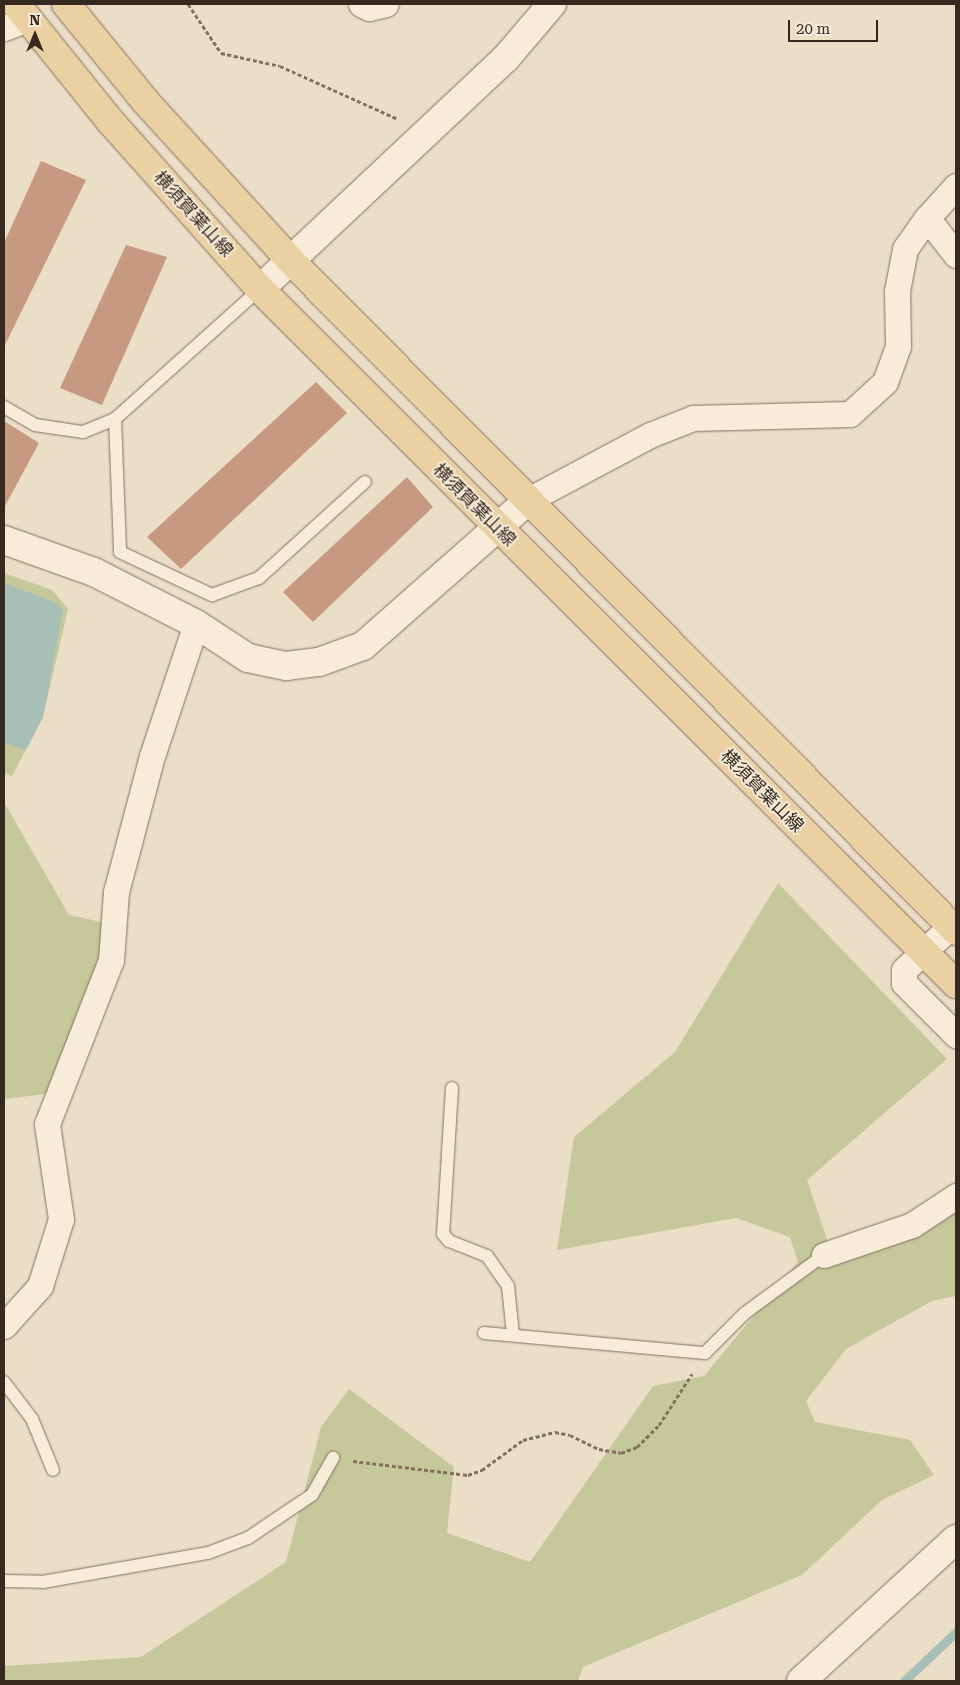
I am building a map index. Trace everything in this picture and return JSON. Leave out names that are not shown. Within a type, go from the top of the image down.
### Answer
[{"type":"main road","points":[[66,4],[145,101],[290,261],[530,499],[953,928]]},
{"type":"main road","name":"横須賀葉山線","points":[[16,17],[260,289],[956,984]]},
{"type":"street","points":[[361,4],[369,8],[386,4]]},
{"type":"street","points":[[260,289],[506,58],[552,4]]},
{"type":"street","points":[[4,540],[94,572],[196,624],[248,658],[286,666],[319,662],[363,646],[530,499],[650,434],[693,418],[850,414],[885,382],[898,346],[897,291],[905,249],[927,218],[956,186]]},
{"type":"street","points":[[927,218],[956,255]]},
{"type":"street","points":[[4,1326],[40,1286],[61,1219],[59,1183],[47,1124],[112,960],[116,892],[152,756],[196,624]]},
{"type":"street","points":[[953,928],[923,951],[904,970],[904,984],[956,1035]]},
{"type":"street","points":[[824,1255],[912,1225],[956,1196]]},
{"type":"street","points":[[801,1681],[956,1539]]},
{"type":"lane","points":[[4,407],[34,425],[83,432],[115,419],[260,289]]},
{"type":"lane","points":[[115,419],[120,552],[212,595],[260,578],[365,482]]},
{"type":"lane","points":[[452,1088],[443,1234],[449,1241],[487,1256],[508,1286],[513,1334]]},
{"type":"lane","points":[[484,1334],[513,1334],[705,1353],[745,1312],[824,1255]]},
{"type":"lane","points":[[4,1382],[32,1419],[53,1470]]},
{"type":"lane","points":[[4,1581],[43,1582],[224,1547],[248,1538],[312,1494],[333,1458]]},
{"type":"path","points":[[188,4],[221,53],[280,66],[373,110],[430,130]]},
{"type":"path","points":[[333,1458],[468,1475],[482,1470],[523,1440],[555,1432],[570,1435],[599,1449],[621,1453],[636,1447],[659,1425],[705,1353]]},
{"type":"green space","points":[[4,573],[52,590],[68,609],[43,717],[12,776],[4,773]]},
{"type":"green space","points":[[4,802],[69,915],[124,927],[46,1094],[4,1099]]},
{"type":"green space","points":[[778,883],[947,1059],[807,1180],[834,1260],[956,1195],[956,1296],[932,1301],[846,1349],[806,1401],[815,1422],[910,1440],[934,1475],[882,1500],[802,1575],[583,1667],[578,1681],[4,1681],[4,1666],[141,1657],[286,1562],[321,1427],[349,1389],[454,1467],[447,1533],[530,1562],[653,1386],[704,1376],[798,1262],[790,1237],[736,1218],[557,1250],[574,1137],[675,1052]]},
{"type":"water","points":[[4,583],[57,603],[63,610],[43,717],[26,750],[4,743]]},
{"type":"building","points":[[41,161],[86,180],[4,347],[4,243]]},
{"type":"building","points":[[126,245],[167,257],[102,405],[60,388]]},
{"type":"building","points":[[316,382],[347,413],[181,569],[147,537]]},
{"type":"building","points":[[4,421],[39,443],[4,508]]},
{"type":"building","points":[[407,477],[433,507],[313,622],[283,592]]},
{"type":"waterway","points":[[904,1681],[956,1632]]}]
